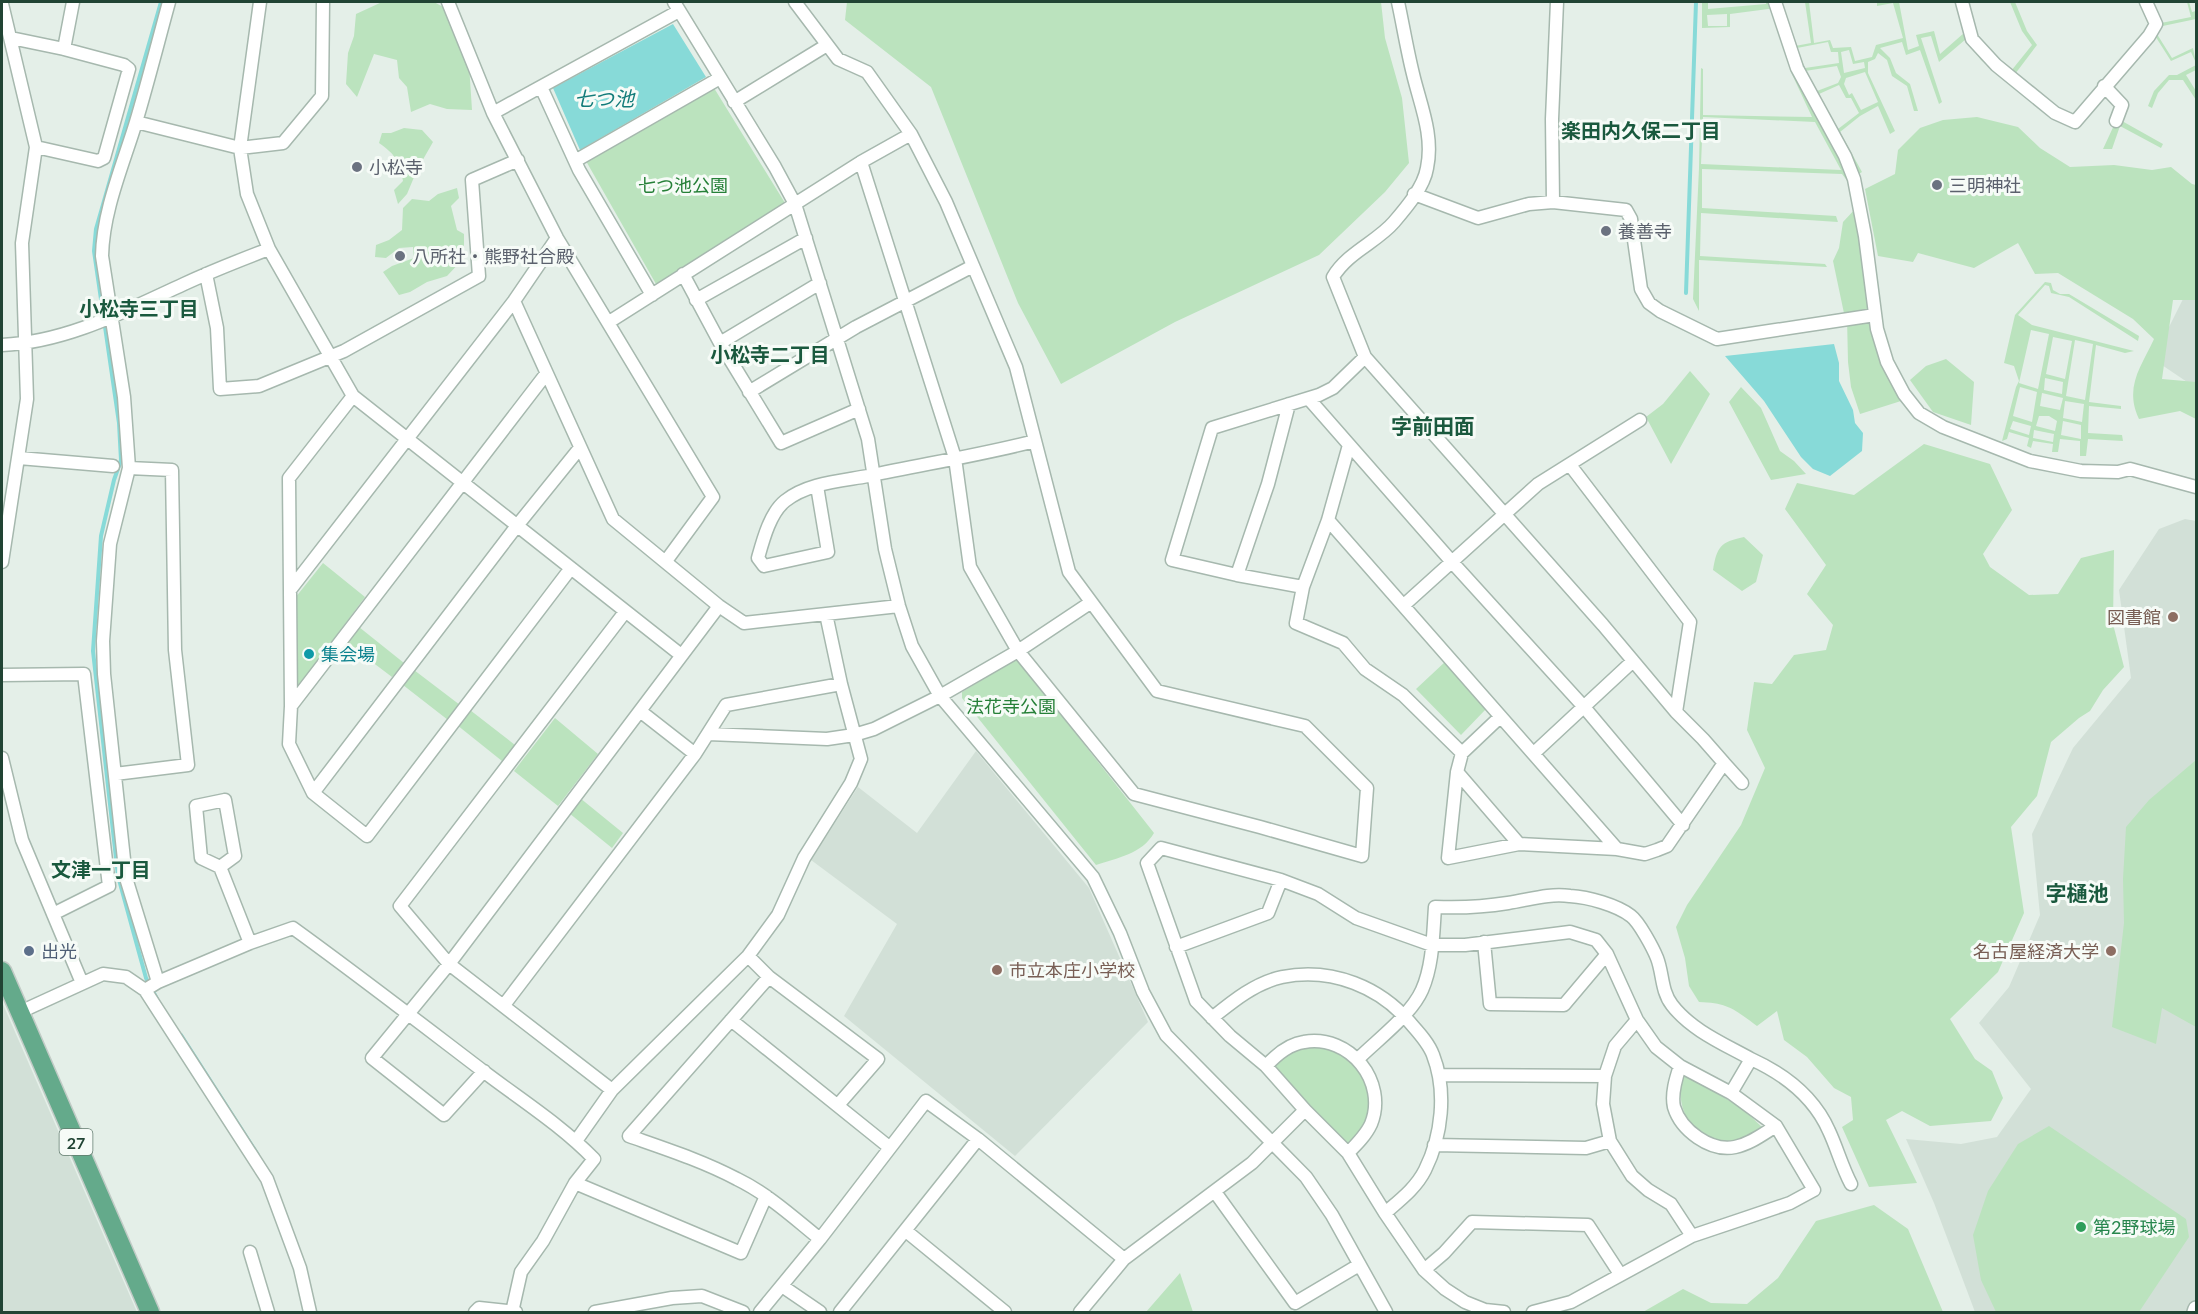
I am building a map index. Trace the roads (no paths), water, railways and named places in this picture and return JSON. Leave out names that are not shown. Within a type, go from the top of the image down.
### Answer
[{"type":"main road","name":"27","points":[[2,971],[150,1312]]},
{"type":"street","points":[[64,49],[73,2]]},
{"type":"street","points":[[158,982],[126,878],[104,674],[103,641],[110,544],[129,468],[124,398],[110,318],[102,240],[118,175],[136,122],[169,2]]},
{"type":"street","points":[[260,2],[240,148],[247,194],[269,249],[353,396],[681,655]]},
{"type":"street","points":[[136,122],[240,148],[283,143],[322,96],[323,2]]},
{"type":"street","points":[[448,2],[494,113],[557,238],[713,497],[666,561]]},
{"type":"street","points":[[795,2],[838,60],[867,72],[911,134],[946,202],[1017,367],[1069,572],[1157,691],[1305,726],[1367,788],[1362,856],[1134,795],[1018,651],[970,567],[955,458],[861,162]]},
{"type":"street","points":[[1398,2],[1413,74],[1426,119],[1429,154],[1427,170],[1414,194],[1388,229],[1362,246],[1333,277],[1365,357],[1603,625],[1676,712],[1742,783]]},
{"type":"street","points":[[1553,202],[1552,119],[1557,2]]},
{"type":"street","points":[[1775,2],[1797,68],[1845,156],[1854,179],[1865,236],[1875,315],[1887,362],[1904,394],[1920,413],[1943,428],[2030,461],[2081,471],[2118,472],[2130,469],[2196,487]]},
{"type":"street","points":[[1962,2],[1972,39],[1996,65],[2055,113],[2075,122],[2149,36],[2156,24],[2146,2]]},
{"type":"street","points":[[2,4],[36,147],[22,243],[27,399],[2,561]]},
{"type":"street","points":[[494,113],[677,6],[795,204],[868,439],[885,549],[912,646],[940,696],[1093,877],[1120,933],[1143,992],[1166,1035],[1306,1177],[1332,1215],[1386,1312]]},
{"type":"street","points":[[11,38],[64,49],[124,65],[129,69],[104,158],[98,161],[36,147]]},
{"type":"street","points":[[734,102],[827,45]]},
{"type":"street","points":[[575,161],[720,78]]},
{"type":"street","points":[[2104,86],[2122,105],[2116,121]]},
{"type":"street","points":[[541,87],[575,161],[652,295]]},
{"type":"street","points":[[609,322],[861,162],[911,134]]},
{"type":"street","points":[[206,274],[217,328],[220,389],[259,386],[344,351],[479,276],[472,180],[518,160]]},
{"type":"street","points":[[1414,194],[1478,218],[1529,204],[1553,202],[1626,210],[1631,219],[1641,290],[1649,303],[1660,311],[1717,339],[1875,315]]},
{"type":"street","points":[[290,590],[514,301],[557,238]]},
{"type":"street","points":[[696,300],[806,238]]},
{"type":"street","points":[[2,345],[25,344],[66,335],[269,249]]},
{"type":"street","points":[[748,392],[838,340],[856,327],[973,266]]},
{"type":"street","points":[[683,274],[748,392],[781,443],[859,409]]},
{"type":"street","points":[[720,343],[820,283]]},
{"type":"street","points":[[514,301],[613,519],[719,606],[744,623],[900,606]]},
{"type":"street","points":[[1303,587],[1172,560],[1212,428],[1309,399],[1333,388],[1365,357]]},
{"type":"street","points":[[291,706],[546,374]]},
{"type":"street","points":[[353,396],[289,478],[291,706],[289,744],[313,793],[367,836],[571,568]]},
{"type":"street","points":[[1309,399],[1452,562],[1584,707],[1683,825]]},
{"type":"street","points":[[1238,575],[1268,484],[1290,404]]},
{"type":"street","points":[[1404,605],[1538,484],[1640,420]]},
{"type":"street","points":[[817,486],[828,552],[764,566],[758,558],[764,533],[783,502],[800,491],[817,486],[1035,441]]},
{"type":"street","points":[[1349,445],[1328,520],[1303,587],[1296,623],[1343,643],[1365,669],[1403,695],[1462,753]]},
{"type":"street","points":[[313,793],[579,448]]},
{"type":"street","points":[[19,458],[113,466]]},
{"type":"street","points":[[1570,465],[1690,622],[1676,712]]},
{"type":"street","points":[[115,774],[188,765],[175,650],[172,470],[129,468]]},
{"type":"street","points":[[1328,520],[1617,849]]},
{"type":"street","points":[[708,734],[826,739],[874,729],[940,696],[1018,651],[1090,603]]},
{"type":"street","points":[[484,1071],[444,1115],[372,1058],[449,964],[719,606]]},
{"type":"street","points":[[612,1090],[449,964],[400,906],[625,612]]},
{"type":"street","points":[[576,1141],[612,1090],[748,956],[778,915],[804,858],[850,783],[861,759],[841,684],[826,614]]},
{"type":"street","points":[[1533,753],[1633,662]]},
{"type":"street","points":[[2,675],[84,674],[109,886],[53,914]]},
{"type":"street","points":[[504,1005],[695,754],[726,705],[841,684]]},
{"type":"street","points":[[640,711],[695,754]]},
{"type":"street","points":[[1500,717],[1462,753],[1457,772],[1448,858],[1519,844],[1617,849],[1645,854],[1657,850],[1667,846],[1724,763]]},
{"type":"street","points":[[2,758],[7,810],[82,983]]},
{"type":"street","points":[[1457,772],[1519,844]]},
{"type":"street","points":[[220,867],[235,856],[225,800],[196,806],[201,858],[220,867],[250,943]]},
{"type":"street","points":[[1504,1312],[1485,1310],[1465,1302],[1445,1289],[1424,1270],[1348,1153],[1266,1066],[1230,1036],[1196,1001],[1147,863],[1161,848],[1281,880],[1317,894],[1356,918],[1432,945],[1465,945],[1570,932],[1596,940],[1607,954],[1637,1020],[1656,1047],[1680,1066],[1731,1093],[1776,1126],[1814,1190],[1790,1203],[1692,1236],[1571,1302],[1533,1312]]},
{"type":"street","points":[[1176,947],[1268,913],[1281,880]]},
{"type":"street","points":[[1358,1059],[1404,1015],[1421,993],[1432,945],[1435,907],[1488,906],[1539,896],[1558,895],[1604,903],[1631,916],[1646,937],[1658,959],[1661,980],[1668,1000],[1676,1010],[1706,1033],[1767,1066],[1810,1100],[1830,1131],[1851,1184]]},
{"type":"street","points":[[145,990],[158,982],[250,943],[294,928],[410,1013],[576,1141],[594,1159],[575,1183],[543,1241],[522,1272],[514,1312],[479,1308],[475,1312]]},
{"type":"street","points":[[1484,942],[1490,1004],[1564,1005],[1607,954]]},
{"type":"street","points":[[748,956],[769,977],[878,1059],[838,1105]]},
{"type":"street","points":[[20,1012],[103,974],[126,977],[145,990],[267,1179],[300,1268],[310,1312]]},
{"type":"street","points":[[1212,1018],[1237,998],[1259,985],[1282,977],[1307,975],[1331,977],[1357,983],[1381,995],[1404,1015],[1432,1053],[1439,1075],[1441,1097],[1434,1145],[1424,1171],[1408,1194],[1385,1213]]},
{"type":"street","points":[[769,977],[629,1136],[691,1158],[738,1179],[766,1196],[820,1239]]},
{"type":"street","points":[[731,1020],[889,1147]]},
{"type":"street","points":[[1637,1020],[1615,1046],[1605,1076],[1603,1104],[1610,1141],[1632,1176],[1648,1190],[1671,1204],[1692,1236]]},
{"type":"street","points":[[1266,1066],[1276,1055],[1303,1042],[1315,1041],[1338,1046],[1358,1059],[1367,1071],[1376,1100],[1370,1126],[1348,1153]]},
{"type":"street","points":[[1731,1093],[1751,1059]]},
{"type":"street","points":[[1680,1066],[1674,1084],[1674,1106],[1683,1124],[1699,1139],[1734,1148],[1755,1140],[1776,1126]]},
{"type":"street","points":[[1439,1075],[1605,1076]]},
{"type":"street","points":[[760,1312],[820,1239],[926,1101],[978,1139],[1124,1259]]},
{"type":"street","points":[[1080,1312],[1124,1259],[1252,1163],[1305,1110]]},
{"type":"street","points":[[840,1312],[978,1139]]},
{"type":"street","points":[[1434,1145],[1586,1148],[1610,1141]]},
{"type":"street","points":[[575,1183],[741,1253],[766,1196]]},
{"type":"street","points":[[1215,1192],[1295,1303],[1359,1265]]},
{"type":"street","points":[[1424,1270],[1444,1253],[1472,1221],[1588,1225],[1620,1274]]},
{"type":"street","points":[[906,1231],[1005,1312]]},
{"type":"street","points":[[250,1252],[268,1312]]},
{"type":"street","points":[[782,1286],[820,1312]]},
{"type":"street","points":[[595,1312],[672,1298],[702,1296],[743,1312]]},
{"type":"water","name":"七つ池","points":[[673,24],[706,77],[580,150],[553,88]]},
{"type":"water","points":[[1834,344],[1839,363],[1839,381],[1853,410],[1855,423],[1863,433],[1862,451],[1830,476],[1813,469],[1801,457],[1764,401],[1725,356]]},
{"type":"waterway","points":[[157,999],[146,978],[118,876],[93,651],[101,536],[121,460],[119,423],[94,251],[96,229],[161,2]]},
{"type":"waterway","points":[[1686,293],[1696,2]]},
{"type":"waterway","points":[[181,1035],[258,1155]]},
{"type":"place","name":"小松寺","points":[[357,167]]},
{"type":"place","name":"三明神社","points":[[1937,185]]},
{"type":"place","name":"養善寺","points":[[1606,231]]},
{"type":"place","name":"八所社・熊野社合殿","points":[[400,256]]},
{"type":"place","name":"図書館","points":[[2173,617]]},
{"type":"place","name":"集会場","points":[[309,654]]},
{"type":"place","name":"出光","points":[[29,951]]},
{"type":"place","name":"名古屋経済大学","points":[[2111,951]]},
{"type":"place","name":"市立本庄小学校","points":[[997,970]]},
{"type":"place","name":"第2野球場","points":[[2081,1227]]},
{"type":"district","name":"楽田内久保二丁目","points":[[1641,130]]},
{"type":"district","name":"小松寺三丁目","points":[[139,308]]},
{"type":"district","name":"小松寺二丁目","points":[[770,354]]},
{"type":"district","name":"字前田面","points":[[1433,425]]},
{"type":"district","name":"文津一丁目","points":[[101,869]]},
{"type":"district","name":"字樋池","points":[[2077,892]]},
{"type":"park label","name":"七つ池公園","points":[[683,185]]},
{"type":"park label","name":"法花寺公園","points":[[1011,706]]}]
